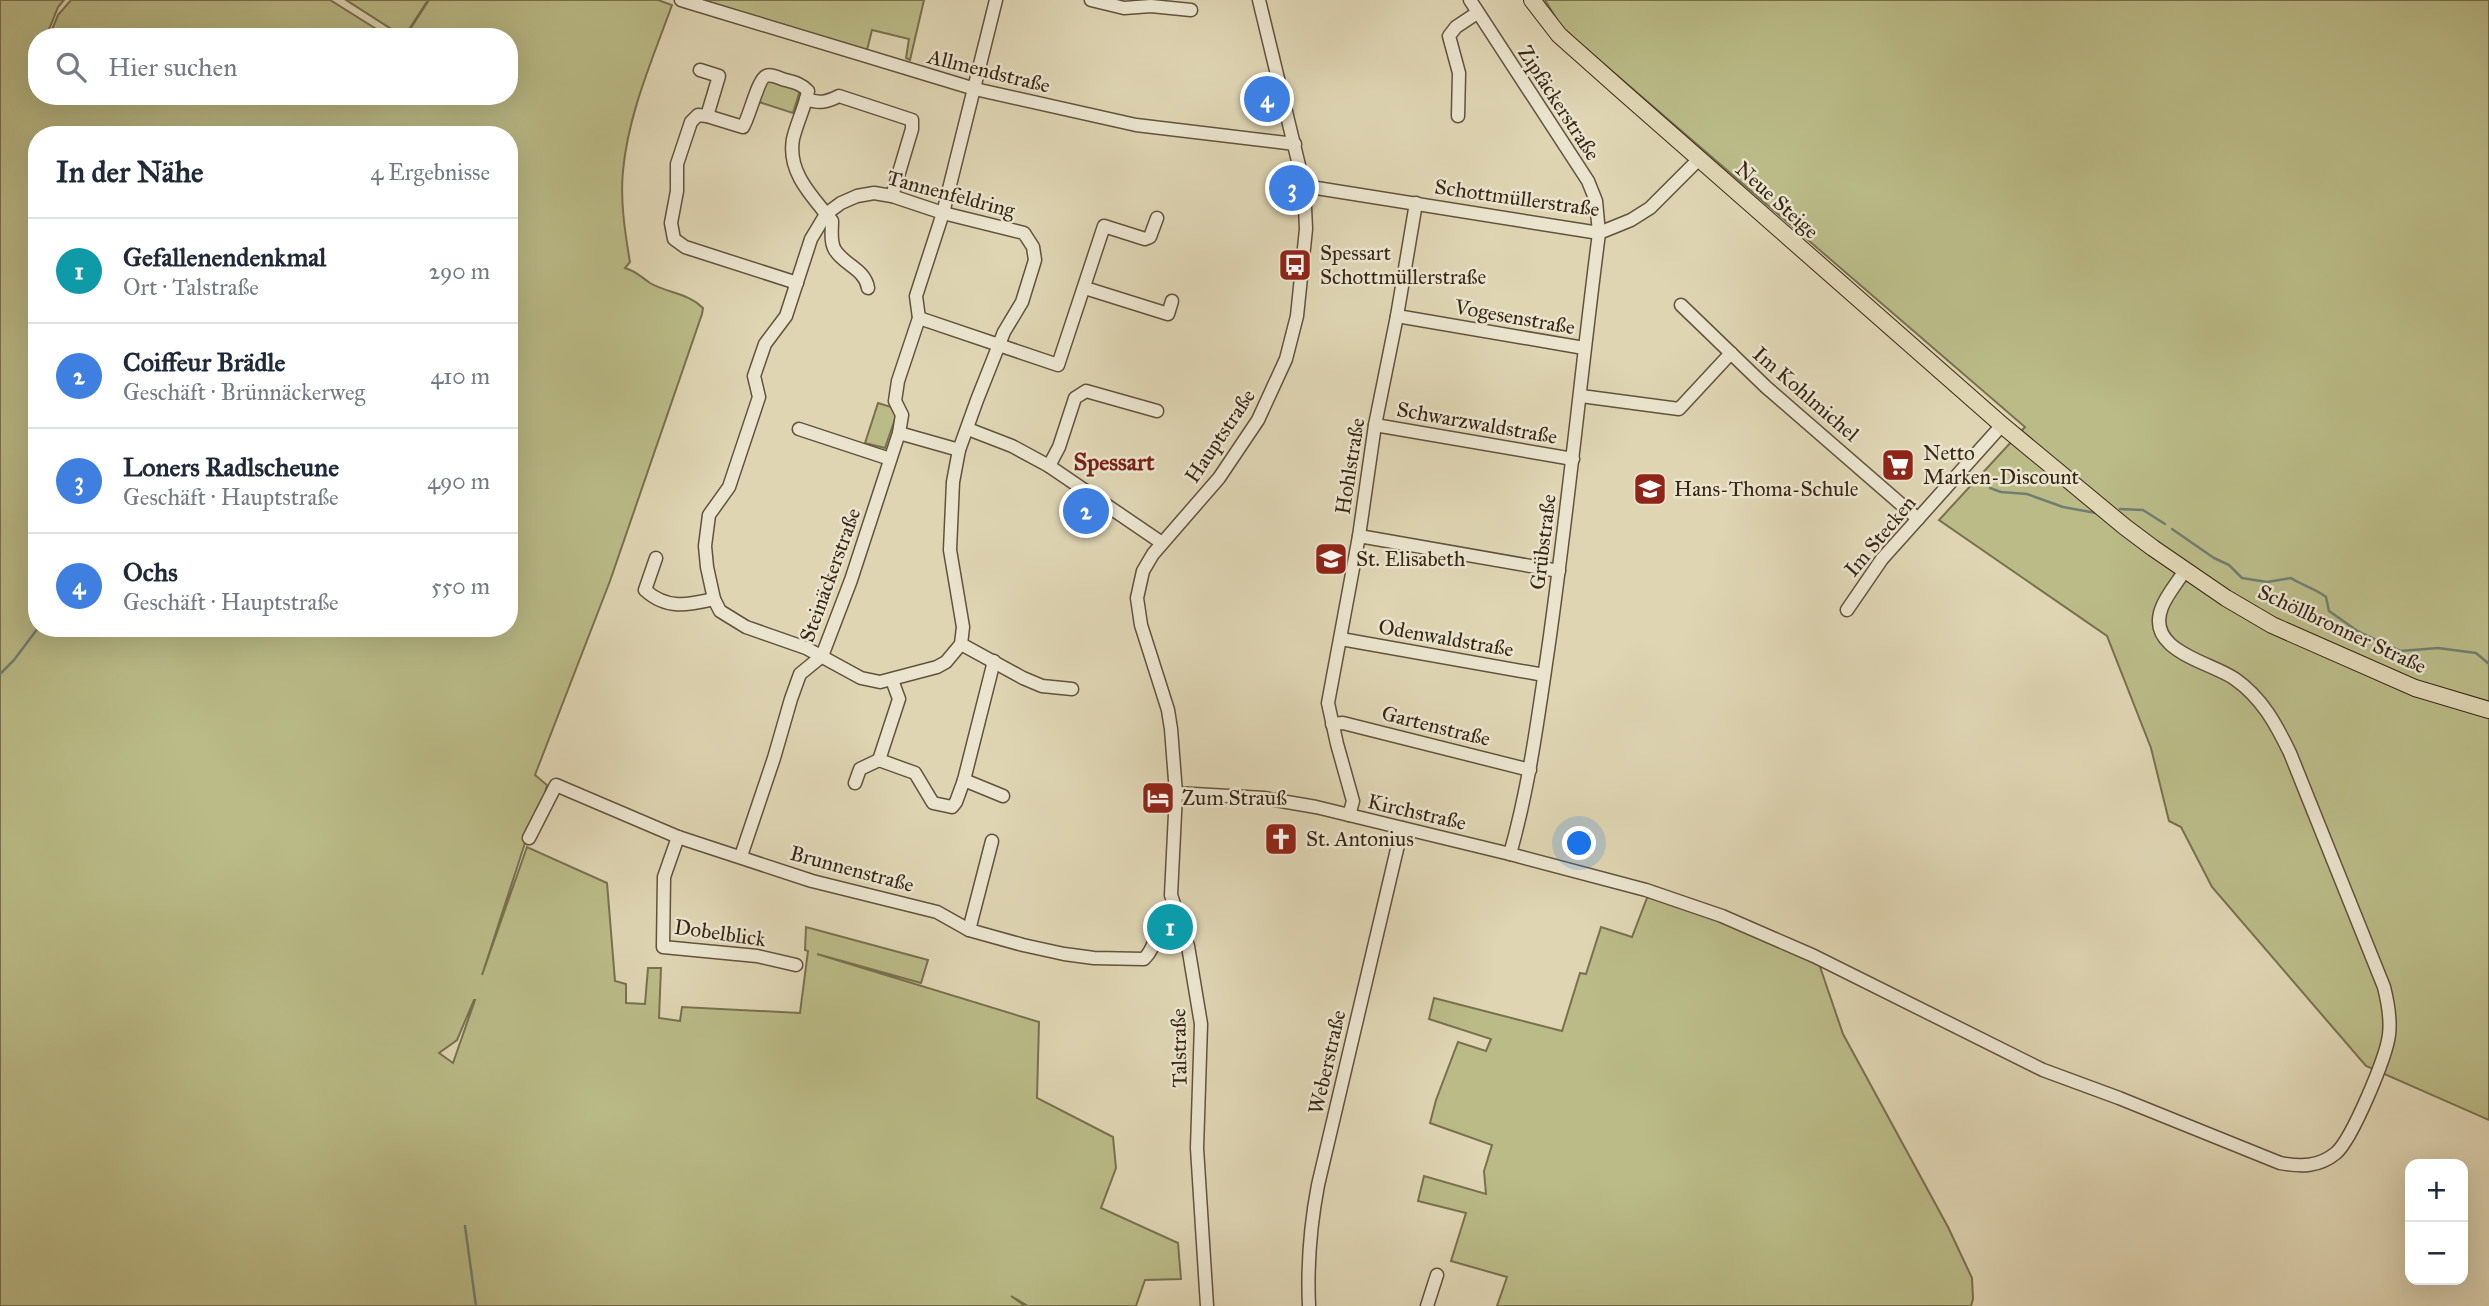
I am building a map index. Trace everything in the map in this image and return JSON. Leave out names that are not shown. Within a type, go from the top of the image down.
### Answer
[{"type":"main road","name":"Neue Steige","points":[[1532,0],[1559,34],[2002,425],[2125,527],[2185,570]]},
{"type":"main road","name":"Schöllbronner Straße","points":[[2185,570],[2272,625],[2415,688],[2489,710]]},
{"type":"street","name":"Allmendstraße","points":[[681,0],[975,89],[1136,125],[1295,144]]},
{"type":"street","name":"Steinäckerstraße","points":[[741,856],[800,674],[822,656],[851,580],[900,432],[902,415],[895,401],[898,381],[919,318],[916,296],[943,213],[996,0]]},
{"type":"street","points":[[1091,0],[1124,8],[1151,3],[1191,10]]},
{"type":"street","name":"Hauptstraße","points":[[1176,793],[1168,710],[1141,625],[1137,598],[1143,571],[1153,554],[1219,478],[1258,420],[1286,359],[1297,316],[1303,272],[1306,229],[1304,186],[1259,0]]},
{"type":"street","name":"Zipfäckerstraße","points":[[1470,0],[1588,181],[1596,201],[1599,233]]},
{"type":"street","points":[[1458,116],[1460,73],[1449,36],[1456,27],[1478,13]]},
{"type":"street","points":[[700,70],[719,76],[707,116]]},
{"type":"street","points":[[797,283],[685,247],[674,239],[671,223],[677,191],[677,164],[691,122],[698,115],[743,127],[748,120],[760,80],[772,75],[802,85],[808,91],[793,141],[793,159],[811,198],[832,221],[835,250],[866,279],[868,288]]},
{"type":"street","points":[[806,100],[827,102],[839,96],[912,120],[912,129],[892,196]]},
{"type":"street","name":"Schottmüllerstraße","points":[[1304,186],[1599,233],[1631,220],[1650,208],[1699,159]]},
{"type":"street","name":"Tannenfeldring","points":[[826,214],[841,203],[874,193],[1024,233],[1033,247],[1035,260],[1022,302],[999,346],[977,400],[959,450],[953,482],[950,550],[964,627],[961,644]]},
{"type":"street","name":"Hohlstraße","points":[[1349,815],[1353,801],[1328,703],[1416,202]]},
{"type":"street","points":[[826,214],[811,239],[786,316],[765,344],[754,376],[760,397],[729,487],[709,515],[705,546],[707,567],[714,599],[720,611],[731,619],[822,656],[861,678],[880,682],[937,667],[946,663],[961,644],[1042,686],[1072,689]]},
{"type":"street","points":[[919,318],[1058,365],[1104,226],[1146,239],[1150,237],[1157,218]]},
{"type":"street","name":"Grübstraße","points":[[1510,854],[1530,770],[1559,571],[1599,233]]},
{"type":"street","points":[[1084,288],[1168,314],[1172,301]]},
{"type":"street","name":"Im Kohlmichel","points":[[1681,305],[1731,354],[1918,519]]},
{"type":"street","name":"Vogesenstraße","points":[[1397,316],[1584,348]]},
{"type":"street","name":"Im Kohlmichel","points":[[1581,396],[1679,410],[1731,354]]},
{"type":"street","points":[[1049,466],[1059,447],[1076,398],[1082,391],[1157,411]]},
{"type":"street","name":"Schwarzwaldstraße","points":[[1375,425],[1573,459]]},
{"type":"street","name":"Im Stecken","points":[[1847,610],[1882,559],[2002,425]]},
{"type":"street","points":[[799,429],[890,459]]},
{"type":"street","points":[[968,429],[1012,446],[1049,466],[1162,543]]},
{"type":"street","points":[[900,432],[959,450]]},
{"type":"street","points":[[1359,536],[1559,571]]},
{"type":"street","points":[[656,558],[645,590],[654,599],[685,606],[714,599]]},
{"type":"street","name":"Kirchstraße","points":[[1176,793],[1264,798],[1349,815],[1646,890],[1721,916],[1814,956],[2043,1070],[2280,1163],[2299,1167],[2313,1165],[2325,1160],[2344,1144],[2389,1037],[2389,1011],[2384,987],[2290,753],[2272,717],[2255,696],[2234,678],[2188,657],[2172,647],[2164,635],[2160,625],[2161,608],[2185,570]]},
{"type":"street","name":"Odenwaldstraße","points":[[1341,639],[1544,675]]},
{"type":"street","points":[[855,783],[860,769],[879,760],[915,773],[933,803],[952,807],[964,780],[994,662]]},
{"type":"street","points":[[879,760],[899,699],[892,680]]},
{"type":"street","name":"Gartenstraße","points":[[1332,724],[1343,723],[1530,770]]},
{"type":"street","points":[[964,780],[1003,796]]},
{"type":"street","name":"Brunnenstraße","points":[[529,838],[555,785],[678,837],[812,881],[937,912],[969,930],[1023,946],[1094,958],[1144,959],[1151,952],[1157,928],[1164,917],[1175,909]]},
{"type":"street","name":"Talstraße","points":[[1176,793],[1171,886],[1175,909],[1188,946],[1201,1024],[1197,1148],[1206,1306]]},
{"type":"street","name":"Weberstraße","points":[[1309,1306],[1307,1263],[1310,1226],[1402,828]]},
{"type":"street","name":"Dobelblick","points":[[678,837],[664,877],[663,947],[745,955],[796,965]]},
{"type":"street","points":[[969,930],[992,841]]},
{"type":"street","points":[[1427,1306],[1437,1275]]},
{"type":"green space","points":[[0,0],[64,0],[58,7],[50,28],[28,28],[28,105],[518,105],[518,28],[411,28],[429,0],[658,0],[672,5],[642,86],[626,150],[622,193],[630,262],[625,268],[650,283],[691,299],[703,308],[702,314],[610,581],[535,775],[547,785],[543,802],[525,843],[482,975],[527,847],[607,883],[615,981],[626,984],[626,1003],[645,1004],[648,968],[661,968],[659,1018],[680,1021],[682,1007],[800,1013],[808,951],[805,950],[806,927],[928,960],[921,983],[817,954],[1039,1022],[1037,1098],[1113,1137],[1116,1168],[1101,1208],[1178,1243],[1181,1279],[1145,1280],[1136,1306],[1028,1306],[1011,1296],[1025,1306],[0,1306]],"holes":[[[475,1000],[453,1063],[439,1053],[457,1040]]]},
{"type":"green space","points":[[71,0],[330,0],[375,28],[53,28],[58,15]]},
{"type":"green space","points":[[346,0],[428,0],[410,28],[390,28]]},
{"type":"green space","points":[[691,0],[924,0],[910,60],[906,58],[909,39],[872,30],[866,54]]},
{"type":"green space","points":[[1545,0],[2489,0],[2489,1120],[2366,1066],[2212,887],[2181,827],[2169,821],[2151,748],[2107,636],[1939,520],[2025,427],[1562,28]]},
{"type":"green space","points":[[767,77],[801,87],[793,113],[759,102]]},
{"type":"green space","points":[[878,403],[891,407],[896,416],[885,448],[865,443]]},
{"type":"green space","points":[[1650,896],[1707,914],[1818,961],[1843,1034],[1948,1227],[1972,1278],[1971,1306],[1497,1306],[1507,1277],[1451,1261],[1466,1213],[1418,1201],[1424,1176],[1486,1194],[1484,1171],[1492,1145],[1430,1123],[1458,1042],[1486,1051],[1491,1039],[1429,1019],[1434,998],[1562,1031],[1580,973],[1586,974],[1601,927],[1632,937]]},
{"type":"waterway","points":[[1990,488],[2001,492],[2027,494],[2063,507],[2096,513]]},
{"type":"waterway","points":[[2120,509],[2143,510],[2165,524]]},
{"type":"waterway","points":[[2172,529],[2229,565],[2242,578],[2267,582],[2291,578],[2318,591],[2326,597],[2329,611],[2359,632],[2400,651],[2438,648],[2476,653],[2489,664]]},
{"type":"waterway","points":[[0,674],[31,637]]},
{"type":"waterway","points":[[465,1226],[476,1306]]},
{"type":"place","name":"Ochs","points":[[1267,99]]},
{"type":"place","name":"Loners Radlscheune","points":[[1292,188]]},
{"type":"place","name":"Spessart Schottmüllerstraße","points":[[1295,265]]},
{"type":"place","name":"Netto Marken-Discount","points":[[1898,465]]},
{"type":"place","name":"Hans-Thoma-Schule","points":[[1650,489]]},
{"type":"place","name":"Coiffeur Brädle","points":[[1086,511]]},
{"type":"place","name":"St. Elisabeth","points":[[1331,559]]},
{"type":"place","name":"Zum Strauß","points":[[1158,798]]},
{"type":"place","name":"St. Antonius","points":[[1281,839]]},
{"type":"place","name":"Gefallenendenkmal","points":[[1170,927]]},
{"type":"district","name":"Spessart","points":[[1114,462]]}]
